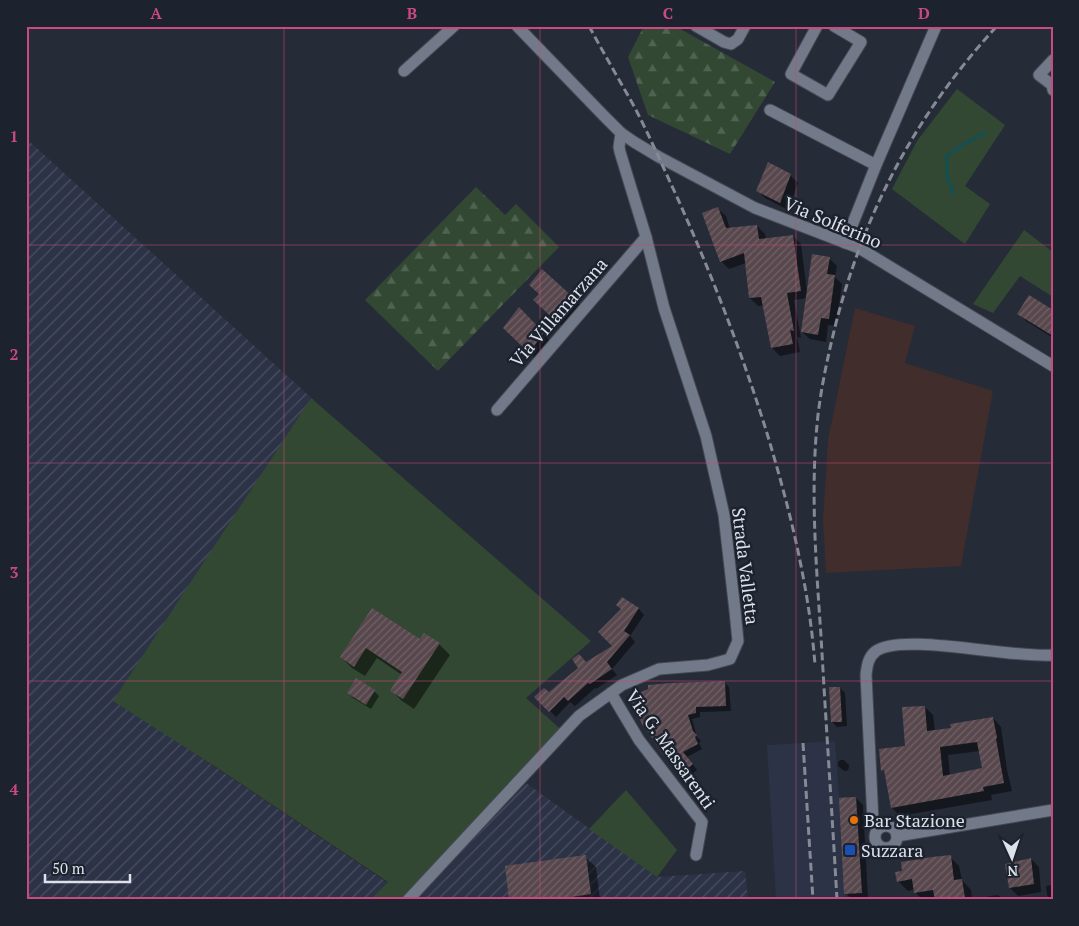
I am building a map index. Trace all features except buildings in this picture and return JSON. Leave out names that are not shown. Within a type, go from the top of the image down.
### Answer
[{"type":"street","points":[[404,71],[454,26]]},
{"type":"street","name":"Via Solferino","points":[[517,26],[621,133],[659,157],[755,208],[859,248],[1053,366]]},
{"type":"street","points":[[696,26],[731,44],[738,39],[745,26]]},
{"type":"street","points":[[817,26],[790,74],[828,95],[861,42],[834,26]]},
{"type":"street","points":[[845,243],[876,165],[936,26]]},
{"type":"street","points":[[1053,60],[1039,75],[1052,85],[1053,90]]},
{"type":"street","points":[[770,110],[876,165]]},
{"type":"street","name":"Strada Valletta","points":[[408,900],[579,716],[622,685],[659,669],[708,665],[730,659],[738,641],[724,515],[706,436],[664,308],[646,237],[620,152],[621,133]]},
{"type":"street","name":"Via Villamarzana","points":[[496,410],[646,237]]},
{"type":"street","points":[[877,830],[873,821],[866,675],[870,656],[877,650],[888,646],[914,644],[1018,654],[1053,655]]},
{"type":"street","name":"Via G. Massarenti","points":[[611,692],[639,740],[702,822],[696,855]]},
{"type":"street","points":[[897,836],[1053,810]]},
{"type":"street","points":[[887,826],[894,829],[897,839],[893,846],[882,848],[879,846],[874,837],[877,830],[880,827],[887,826]]},
{"type":"shaded area","points":[[30,142],[316,402],[118,702],[388,883],[370,900],[26,900],[26,148]]},
{"type":"shaded area","points":[[855,308],[915,326],[905,363],[993,391],[961,566],[826,573],[823,521],[828,440]]},
{"type":"shaded area","points":[[835,741],[839,797],[856,797],[862,893],[845,894],[845,900],[776,900],[767,745]]},
{"type":"shaded area","points":[[526,783],[657,877],[745,871],[748,900],[417,900]]},
{"type":"green space","points":[[644,26],[675,26],[775,82],[730,154],[648,115],[628,57]]},
{"type":"green space","points":[[957,89],[1005,125],[965,186],[990,204],[965,244],[892,189],[917,141]]},
{"type":"green space","points":[[476,187],[505,215],[516,204],[559,247],[438,371],[365,300]]},
{"type":"green space","points":[[1024,230],[1053,252],[1053,297],[1020,276],[993,313],[973,304]]},
{"type":"green space","points":[[311,398],[591,641],[526,698],[568,736],[417,900],[370,900],[388,882],[113,701]]},
{"type":"green space","points":[[626,790],[677,850],[657,877],[589,829]]},
{"type":"waterway","points":[[954,194],[947,177],[947,156],[962,145],[985,133]]},
{"type":"railway","points":[[589,26],[635,108],[651,141],[702,254],[736,341],[766,430],[790,517],[808,605],[815,665]]},
{"type":"railway","points":[[837,900],[817,581],[814,498],[818,415],[824,379],[837,319],[849,277],[880,199],[899,162],[943,92],[997,26]]},
{"type":"railway","points":[[803,743],[813,900]]},
{"type":"place","name":"Bar Stazione","points":[[854,820]]},
{"type":"place","name":"Suzzara","points":[[850,850]]}]
